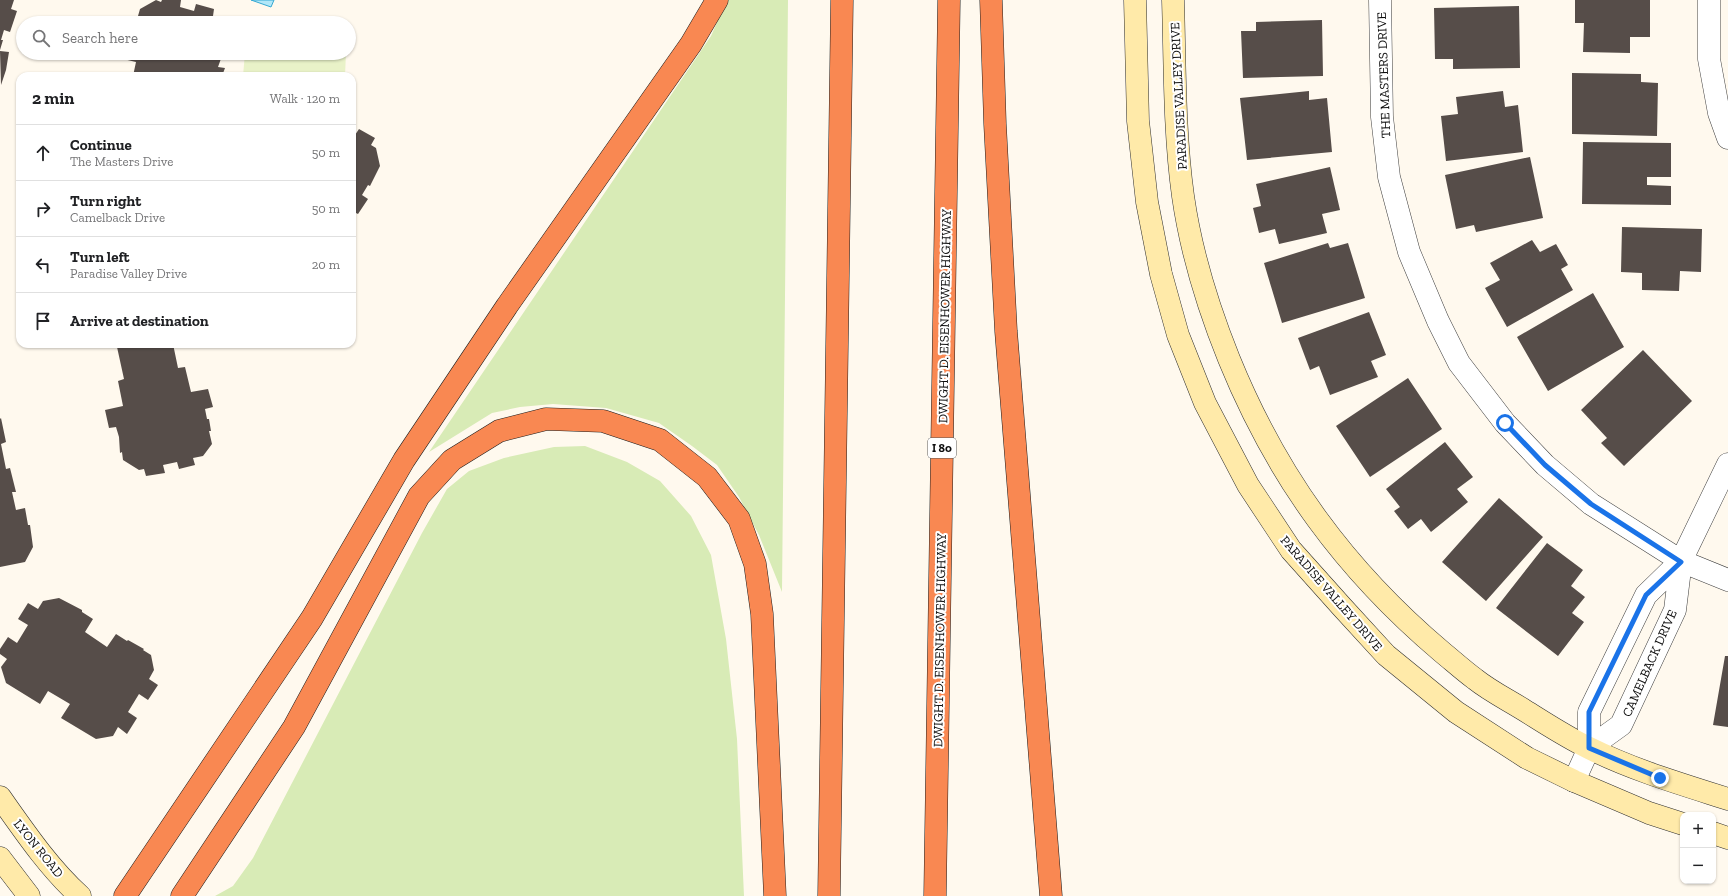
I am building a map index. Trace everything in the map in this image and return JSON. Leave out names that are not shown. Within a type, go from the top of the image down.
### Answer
[{"type":"highway","points":[[125,896],[312,618],[404,460],[507,306],[691,44],[717,0]]},
{"type":"highway","points":[[829,896],[842,0]]},
{"type":"highway","name":"DWIGHT D. EISENHOWER HIGHWAY","points":[[935,896],[949,0]]},
{"type":"highway","points":[[991,0],[995,124],[1006,331],[1051,896]]},
{"type":"highway","points":[[182,896],[294,728],[419,496],[452,460],[498,431],[546,419],[603,421],[660,440],[707,477],[739,519],[755,564],[762,614],[775,896]]},
{"type":"street","name":"PARADISE VALLEY DRIVE","points":[[1135,0],[1138,121],[1146,202],[1161,274],[1178,335],[1205,403],[1248,485],[1291,550],[1386,655],[1456,712],[1527,758],[1574,781],[1649,813],[1680,823]]},
{"type":"street","name":"PARADISE VALLEY DRIVE","points":[[1173,0],[1177,126],[1184,197],[1198,268],[1217,330],[1244,396],[1284,470],[1323,528],[1367,582],[1412,627],[1476,680],[1544,723],[1589,748],[1660,778],[1728,799]]},
{"type":"street","name":"THE MASTERS DRIVE","points":[[1380,0],[1382,117],[1389,177],[1409,252],[1438,320],[1459,363],[1505,423],[1545,465],[1591,504],[1681,562],[1728,580]]},
{"type":"street","points":[[1709,0],[1709,59],[1719,113],[1728,138]]},
{"type":"street","name":"CAMELBACK DRIVE","points":[[1589,748],[1620,725],[1674,610],[1681,562],[1728,464]]},
{"type":"street","name":"CAMELBACK DRIVE","points":[[1574,781],[1589,748],[1589,712],[1646,595],[1681,562]]},
{"type":"street","name":"LYON ROAD","points":[[0,797],[23,831],[71,888],[80,896]]},
{"type":"street","points":[[1716,834],[1728,838]]},
{"type":"street","points":[[0,858],[29,896]]},
{"type":"green space","points":[[727,0],[788,0],[782,592],[759,535],[739,497],[717,465],[659,423],[606,408],[553,404],[520,407],[492,413],[429,452],[711,36]]},
{"type":"green space","points":[[244,60],[346,60],[345,72],[243,72]]},
{"type":"green space","points":[[585,446],[627,462],[660,481],[691,516],[711,555],[726,639],[737,739],[744,896],[215,896],[233,886],[253,858],[422,533],[447,489],[469,471],[504,458],[554,447]]},
{"type":"water","points":[[251,0],[274,0],[271,7]]},
{"type":"building","points":[[0,0],[14,0],[11,9],[17,11],[10,32],[4,30],[0,50]]},
{"type":"building","points":[[156,0],[161,2],[162,0],[181,0],[180,7],[194,11],[196,4],[214,9],[213,16],[138,16],[140,9]]},
{"type":"building","points":[[1575,0],[1650,0],[1650,37],[1630,37],[1630,53],[1583,52],[1584,23],[1575,23]]},
{"type":"building","points":[[1519,6],[1520,68],[1453,69],[1453,59],[1435,59],[1434,8]]},
{"type":"building","points":[[1322,20],[1323,76],[1243,78],[1241,31],[1256,31],[1256,22]]},
{"type":"building","points":[[0,51],[9,52],[6,70],[1,85]]},
{"type":"building","points":[[128,60],[220,60],[218,67],[225,68],[224,72],[134,72],[136,62]]},
{"type":"building","points":[[1572,73],[1641,74],[1641,82],[1658,83],[1657,136],[1572,134]]},
{"type":"building","points":[[1309,91],[1309,100],[1327,98],[1332,152],[1247,160],[1240,98]]},
{"type":"building","points":[[1503,91],[1505,107],[1518,105],[1523,152],[1446,161],[1441,116],[1458,114],[1456,97]]},
{"type":"building","points":[[359,129],[375,138],[371,145],[376,148],[380,166],[370,186],[368,185],[362,195],[368,199],[358,214],[356,213],[356,134]]},
{"type":"building","points":[[1583,142],[1671,143],[1671,177],[1647,177],[1647,185],[1671,186],[1671,205],[1582,204]]},
{"type":"building","points":[[1530,157],[1543,218],[1476,232],[1474,225],[1456,229],[1445,175]]},
{"type":"building","points":[[1330,167],[1340,210],[1322,214],[1327,233],[1279,244],[1275,229],[1259,233],[1253,208],[1261,206],[1256,184]]},
{"type":"building","points":[[1622,227],[1702,229],[1701,272],[1680,271],[1679,291],[1642,290],[1642,273],[1621,272]]},
{"type":"building","points":[[1532,240],[1540,252],[1556,244],[1568,265],[1561,269],[1573,290],[1507,327],[1485,288],[1500,280],[1490,263]]},
{"type":"building","points":[[1328,243],[1330,248],[1348,243],[1365,298],[1282,323],[1264,263]]},
{"type":"building","points":[[1593,293],[1624,347],[1548,391],[1517,337]]},
{"type":"building","points":[[1369,312],[1386,355],[1371,361],[1378,377],[1330,395],[1319,366],[1310,370],[1298,338]]},
{"type":"building","points":[[117,348],[174,348],[178,368],[185,367],[191,392],[208,389],[213,407],[205,409],[207,419],[209,419],[211,431],[209,431],[212,444],[203,456],[193,458],[195,465],[179,469],[177,462],[163,465],[165,473],[146,476],[144,469],[139,470],[123,460],[122,452],[120,453],[119,437],[116,427],[109,428],[105,410],[123,406],[118,381],[124,379]]},
{"type":"building","points":[[1643,350],[1692,401],[1624,466],[1601,443],[1607,438],[1581,410]]},
{"type":"building","points":[[1408,378],[1442,429],[1370,477],[1336,426]]},
{"type":"building","points":[[1,418],[6,442],[1,444],[6,469],[10,468],[16,492],[12,492],[16,510],[25,508],[28,525],[30,525],[33,547],[25,562],[0,567],[0,419]]},
{"type":"building","points":[[1445,442],[1473,477],[1457,489],[1468,502],[1431,532],[1421,519],[1408,529],[1394,511],[1400,507],[1386,489]]},
{"type":"building","points":[[1499,498],[1543,537],[1486,601],[1442,562]]},
{"type":"building","points":[[1547,543],[1583,570],[1571,586],[1585,597],[1572,613],[1584,622],[1558,656],[1496,608]]},
{"type":"building","points":[[59,598],[82,610],[82,612],[93,619],[85,632],[107,647],[116,634],[144,649],[143,650],[151,655],[154,670],[149,679],[158,685],[148,700],[139,694],[128,712],[137,718],[127,734],[118,727],[113,736],[96,739],[61,718],[70,704],[48,691],[40,704],[6,683],[1,667],[7,659],[0,654],[0,649],[8,637],[17,643],[28,625],[18,619],[28,603],[38,609],[43,601]]},
{"type":"building","points":[[1725,656],[1728,656],[1728,727],[1713,725]]},
{"type":"route","points":[[1505,423],[1545,465],[1591,504],[1646,538],[1681,562],[1646,595],[1589,712],[1589,748],[1660,778]]}]
